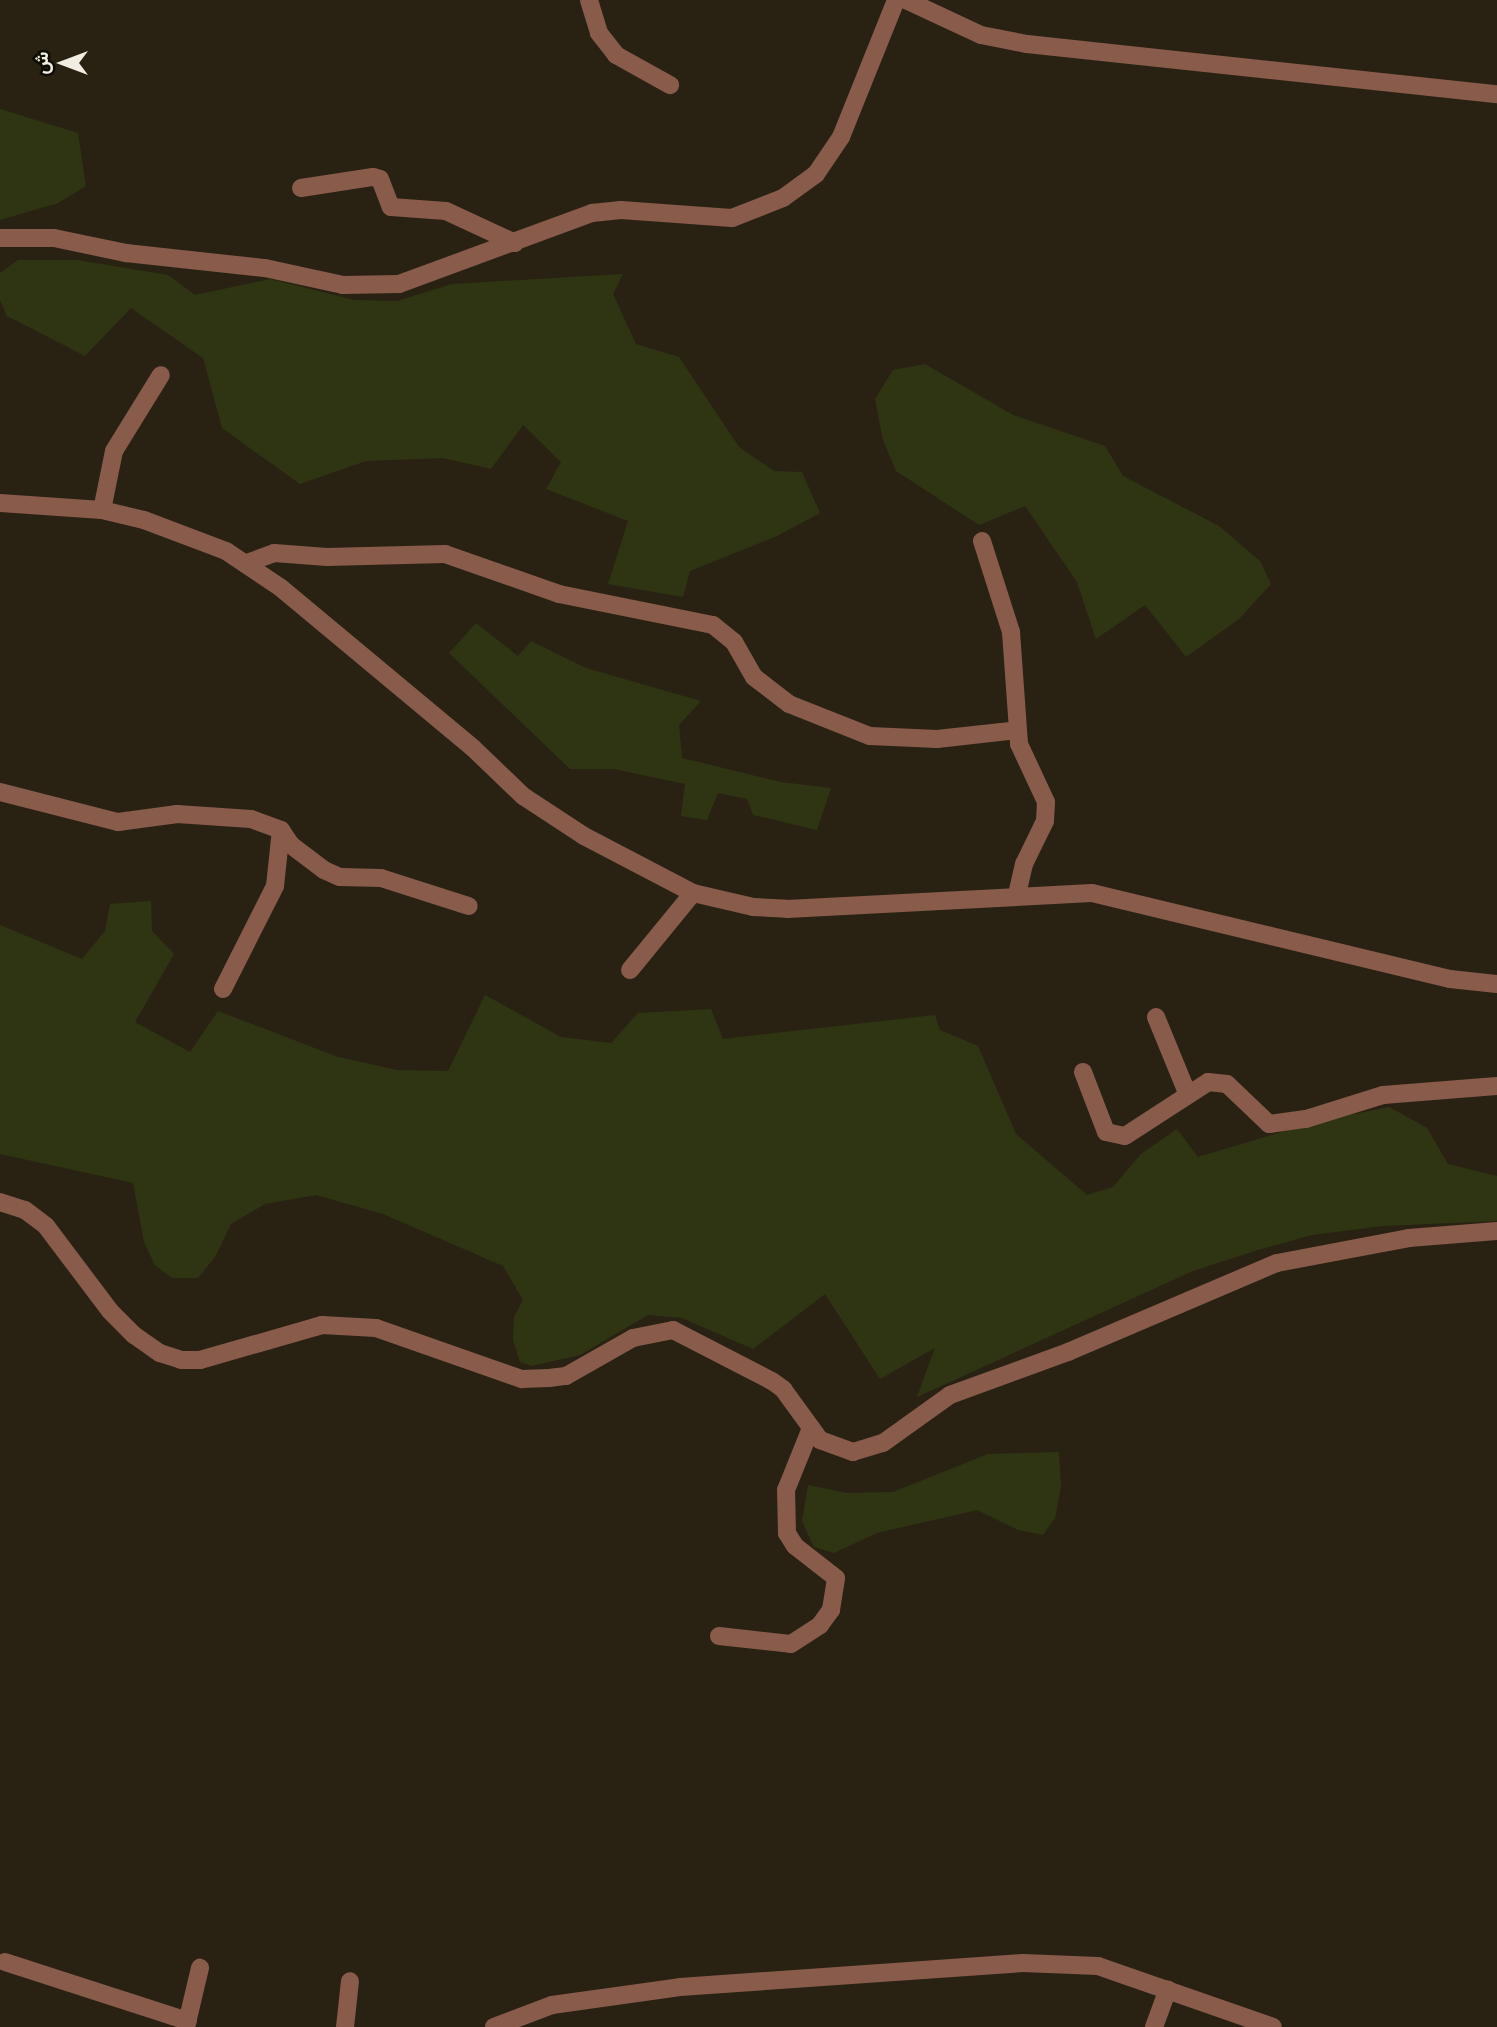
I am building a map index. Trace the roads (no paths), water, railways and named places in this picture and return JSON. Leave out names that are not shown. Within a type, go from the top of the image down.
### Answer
[{"type":"street","points":[[589,0],[599,33],[616,55],[670,85]]},
{"type":"street","points":[[0,238],[54,238],[126,253],[265,268],[343,285],[399,284],[592,214],[621,211],[732,218],[783,198],[816,174],[841,137],[896,0]]},
{"type":"street","points":[[906,0],[981,35],[1027,44],[1497,94]]},
{"type":"street","points":[[302,188],[373,177],[380,179],[391,207],[446,211],[515,243]]},
{"type":"street","points":[[102,510],[114,451],[161,375]]},
{"type":"street","points":[[0,503],[102,510],[191,536],[247,564],[473,748],[523,796],[584,836],[693,893],[753,907],[787,909],[1017,894],[1092,893],[1450,979],[1497,984]]},
{"type":"street","points":[[982,541],[1011,632],[1018,730],[1026,765],[1046,802],[1045,821],[1024,864],[1017,894]]},
{"type":"street","points":[[247,564],[274,554],[327,557],[445,554],[559,594],[713,625],[734,642],[754,677],[789,704],[870,736],[937,739],[1018,730]]},
{"type":"street","points":[[0,792],[91,818],[118,822],[177,814],[251,819],[281,830],[291,845],[324,870],[340,877],[380,878],[469,906]]},
{"type":"street","points":[[223,989],[275,886],[281,830]]},
{"type":"street","points":[[630,970],[693,893]]},
{"type":"street","points":[[1156,1017],[1188,1096]]},
{"type":"street","points":[[1083,1072],[1106,1132],[1112,1135],[1136,1133],[1208,1082],[1227,1084],[1269,1124],[1307,1119],[1383,1096],[1497,1086]]},
{"type":"street","points":[[0,1202],[25,1210],[46,1226],[110,1311],[134,1335],[160,1353],[181,1360],[200,1360],[322,1325],[376,1328],[522,1378],[549,1378],[566,1376],[633,1338],[673,1329],[772,1381],[820,1440],[846,1450],[883,1443],[950,1395],[1068,1352],[1277,1263],[1409,1238],[1497,1231]]},
{"type":"street","points":[[719,1636],[791,1644],[820,1625],[831,1610],[836,1578],[795,1546],[787,1533],[786,1490],[811,1427]]},
{"type":"street","points":[[5,1962],[187,2024],[200,1968]]},
{"type":"street","points":[[494,2027],[552,2005],[667,1989],[1023,1963],[1098,1966],[1273,2027]]},
{"type":"street","points":[[345,2027],[350,1981]]},
{"type":"street","points":[[1154,2027],[1168,1989]]}]
